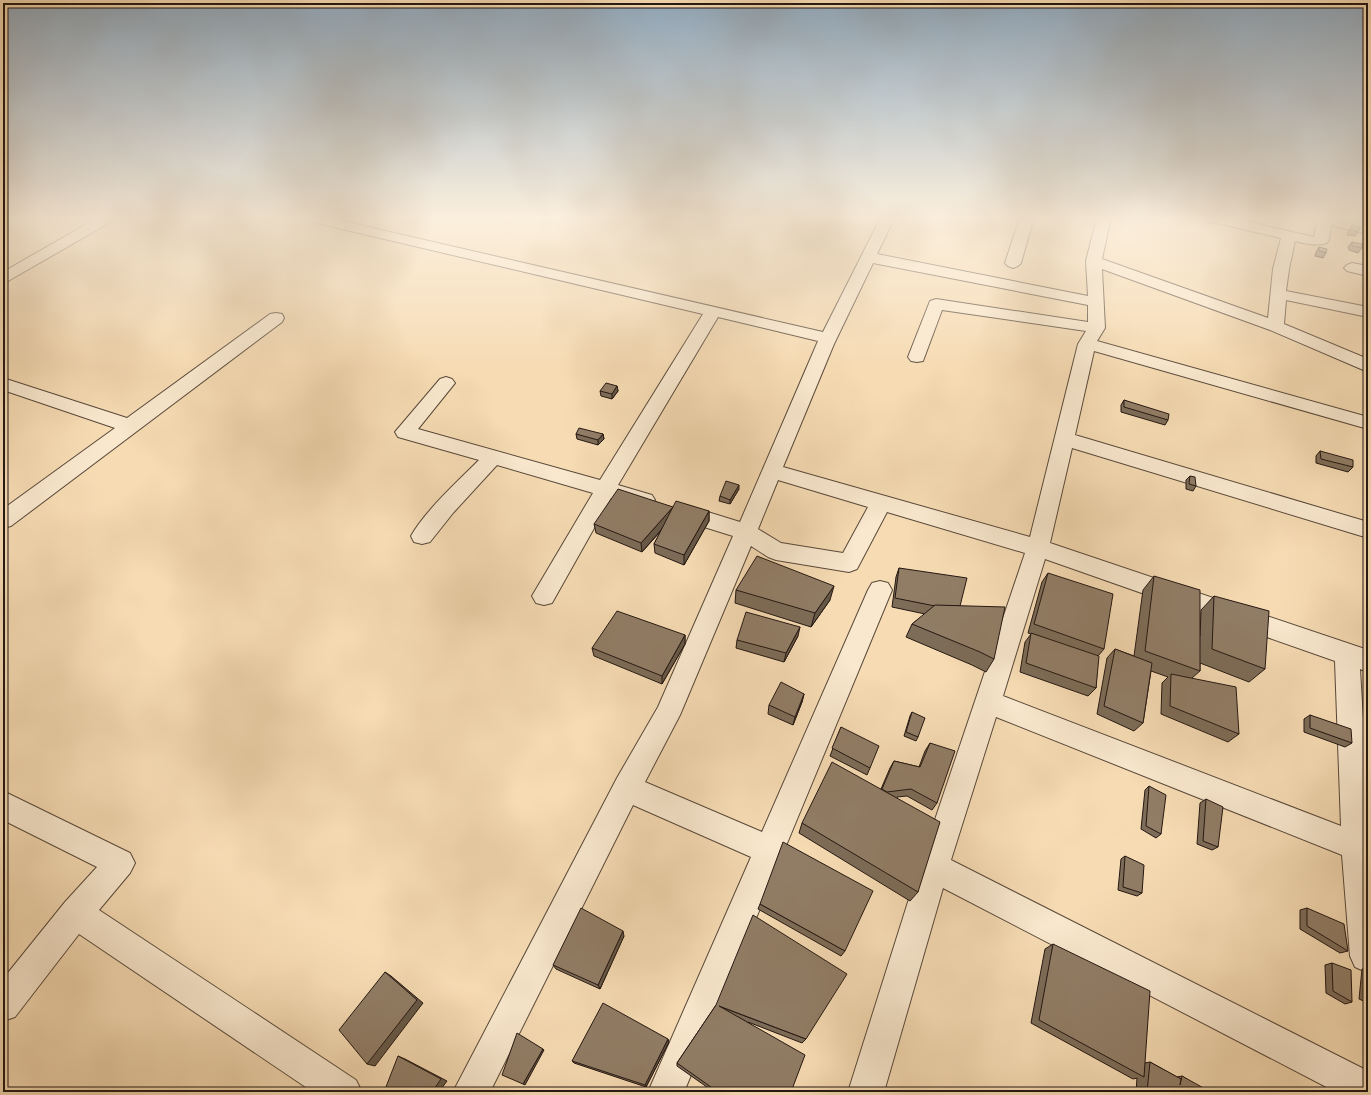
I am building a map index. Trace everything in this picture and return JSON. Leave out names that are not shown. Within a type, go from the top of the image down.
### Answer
[{"type":"street","points":[[3,278],[20,268]]},
{"type":"street","points":[[528,268],[828,338]]},
{"type":"street","points":[[471,1092],[627,788],[667,715],[828,338],[863,268]]},
{"type":"street","points":[[924,268],[1095,302]]},
{"type":"street","points":[[866,1092],[934,866],[989,702],[1038,548],[1087,344],[1097,328],[1094,268]]},
{"type":"street","points":[[1116,268],[1276,326],[1368,366]]},
{"type":"street","points":[[1276,326],[1280,268]]},
{"type":"street","points":[[1353,268],[1368,271]]},
{"type":"street","points":[[1278,294],[1368,312]]},
{"type":"street","points":[[917,357],[936,304],[1097,328]]},
{"type":"street","points":[[544,596],[606,488],[713,311]]},
{"type":"street","points":[[3,520],[276,318]]},
{"type":"street","points":[[1087,344],[1368,422]]},
{"type":"street","points":[[446,383],[405,432],[606,488],[746,532],[776,551],[850,563],[881,503]]},
{"type":"street","points":[[3,384],[130,426]]},
{"type":"street","points":[[1065,439],[1368,530]]},
{"type":"street","points":[[422,536],[446,507],[494,456]]},
{"type":"street","points":[[771,471],[1038,548],[1358,658],[1356,846],[1366,956]]},
{"type":"street","points":[[666,1092],[880,590]]},
{"type":"street","points":[[989,702],[1356,846]]},
{"type":"street","points":[[627,788],[770,850]]},
{"type":"street","points":[[3,805],[120,863],[76,913],[3,1005]]},
{"type":"street","points":[[934,866],[1368,1090]]},
{"type":"street","points":[[76,913],[344,1092]]},
{"type":"building","points":[[606,383],[617,386],[612,394],[600,391]]},
{"type":"building","points":[[1124,400],[1169,414],[1168,420],[1124,407]]},
{"type":"building","points":[[579,428],[603,434],[598,440],[576,434]]},
{"type":"building","points":[[1320,451],[1353,460],[1353,467],[1321,459]]},
{"type":"building","points":[[1190,476],[1195,477],[1196,486],[1189,484]]},
{"type":"building","points":[[726,481],[739,485],[730,500],[720,496]]},
{"type":"building","points":[[618,489],[673,507],[641,543],[594,524]]},
{"type":"building","points":[[676,501],[709,511],[684,555],[654,544]]},
{"type":"building","points":[[757,556],[834,586],[815,613],[736,590]]},
{"type":"building","points":[[899,568],[967,578],[960,606],[935,606],[895,598]]},
{"type":"building","points":[[1048,573],[1113,594],[1104,649],[1034,624]]},
{"type":"building","points":[[1154,576],[1200,590],[1200,671],[1145,651]]},
{"type":"building","points":[[1214,596],[1269,611],[1265,669],[1212,649]]},
{"type":"building","points":[[935,605],[1005,607],[994,659],[912,624]]},
{"type":"building","points":[[617,611],[685,635],[662,676],[592,648]]},
{"type":"building","points":[[746,612],[800,627],[786,653],[737,640]]},
{"type":"building","points":[[1031,633],[1099,656],[1096,688],[1026,663]]},
{"type":"building","points":[[1115,649],[1152,663],[1143,723],[1104,706]]},
{"type":"building","points":[[1171,674],[1236,687],[1239,734],[1170,706]]},
{"type":"building","points":[[781,682],[804,694],[795,717],[769,705]]},
{"type":"building","points":[[912,712],[925,718],[918,737],[906,732]]},
{"type":"building","points":[[1310,715],[1351,729],[1352,743],[1310,728]]},
{"type":"building","points":[[841,727],[879,746],[870,768],[832,748]]},
{"type":"building","points":[[930,743],[955,751],[937,803],[911,789],[887,792],[882,789],[894,761],[920,767]]},
{"type":"building","points":[[832,762],[940,822],[918,892],[802,823]]},
{"type":"building","points":[[1149,786],[1166,795],[1161,834],[1146,826]]},
{"type":"building","points":[[1206,799],[1223,807],[1218,847],[1203,841]]},
{"type":"building","points":[[783,842],[873,891],[845,951],[760,904]]},
{"type":"building","points":[[1125,856],[1144,865],[1142,893],[1123,887]]},
{"type":"building","points":[[581,908],[623,931],[598,985],[553,965]]},
{"type":"building","points":[[1307,908],[1344,924],[1348,951],[1307,926]]},
{"type":"building","points":[[753,915],[847,974],[806,1039],[719,1006],[805,1055],[791,1092],[718,1092],[677,1063],[716,1005]]},
{"type":"building","points":[[1053,944],[1150,991],[1144,1077],[1039,1020]]},
{"type":"building","points":[[1332,963],[1351,970],[1352,1002],[1333,991]]},
{"type":"building","points":[[385,972],[417,1000],[367,1064],[339,1030]]},
{"type":"building","points":[[603,1003],[668,1039],[645,1085],[572,1061]]},
{"type":"building","points":[[517,1033],[543,1049],[523,1084],[502,1075]]},
{"type":"building","points":[[398,1056],[441,1079],[432,1092],[384,1092]]},
{"type":"building","points":[[1150,1062],[1181,1079],[1180,1085],[1182,1076],[1207,1090],[1206,1092],[1147,1092]]},
{"type":"building","points":[[683,1088],[689,1092],[681,1092]]}]
